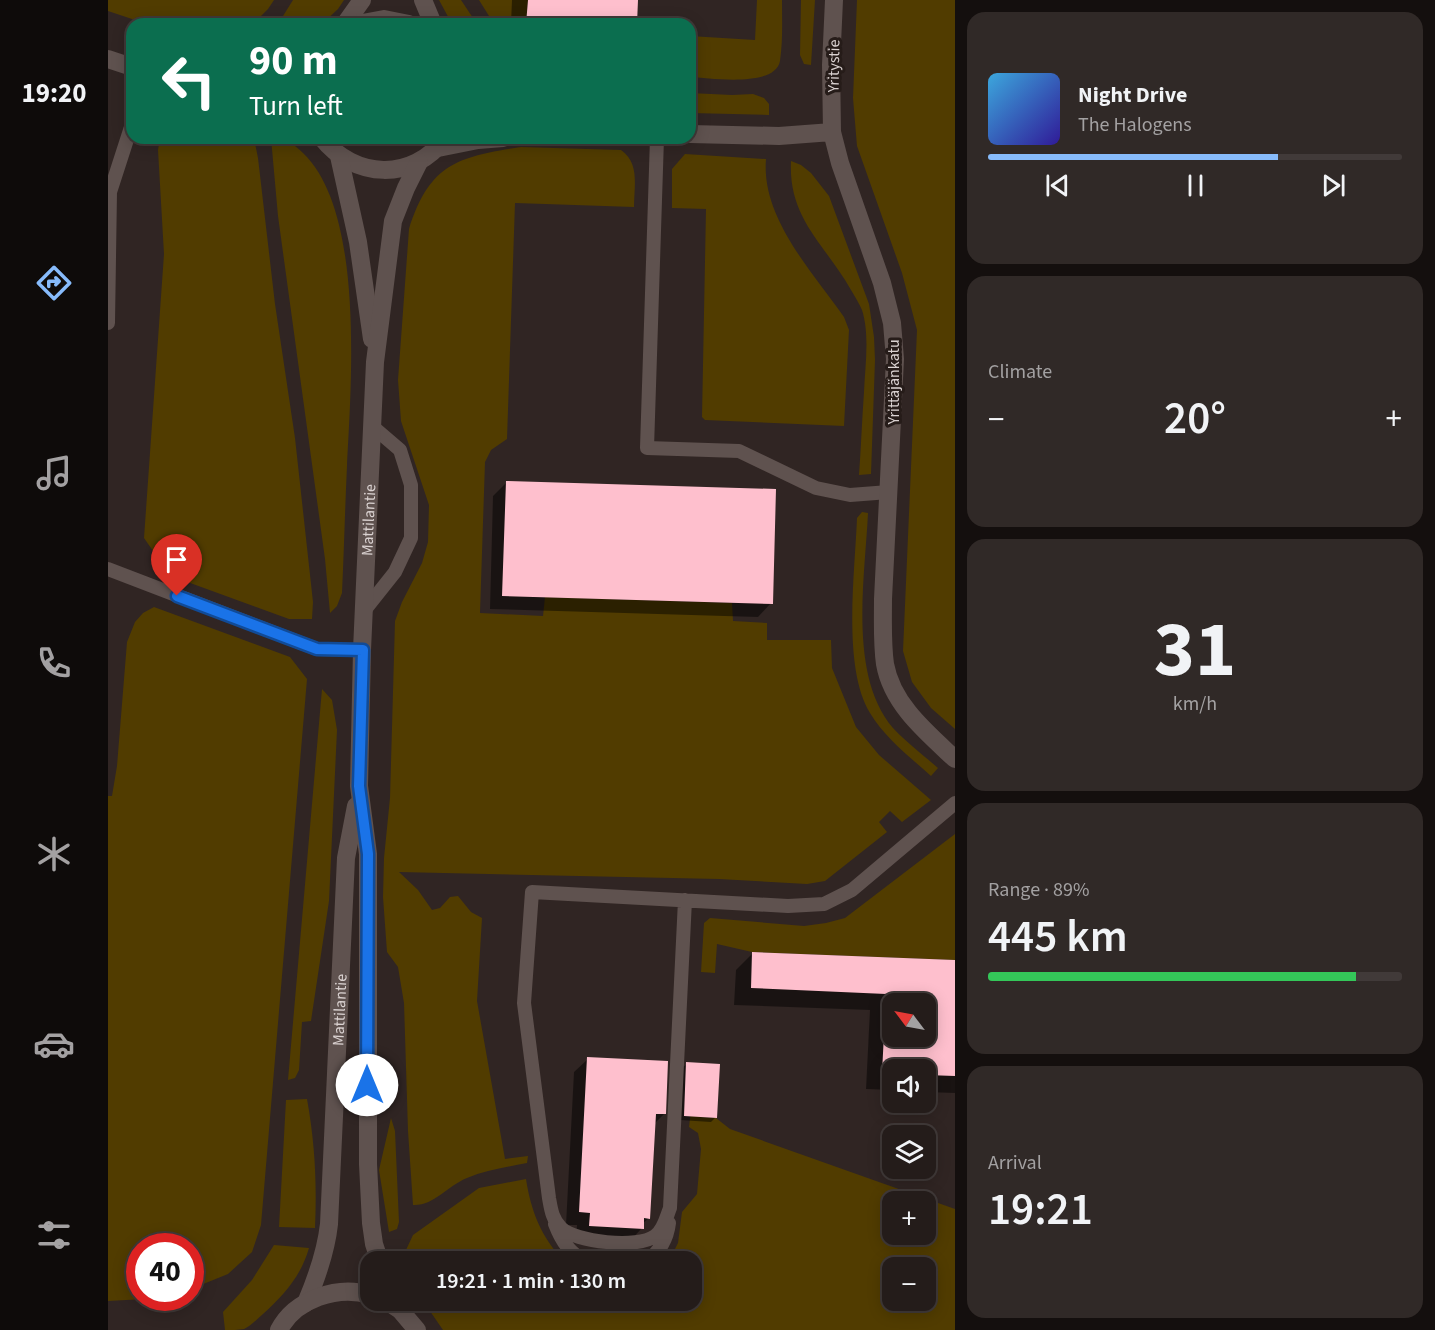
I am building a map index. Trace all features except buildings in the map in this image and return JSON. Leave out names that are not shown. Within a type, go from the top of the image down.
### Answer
[{"type":"street","points":[[349,18],[362,0]]},
{"type":"street","points":[[423,0],[430,18]]},
{"type":"street","name":"Yritystie","points":[[832,132],[831,65],[834,0]]},
{"type":"street","points":[[108,59],[126,65]]},
{"type":"street","points":[[696,134],[779,136],[832,132]]},
{"type":"street","name":"Yrittäjänkatu","points":[[832,132],[840,163],[882,283],[892,323],[895,359],[883,599],[885,665],[892,688],[909,713],[955,759]]},
{"type":"street","points":[[328,144],[339,156],[357,166],[378,170],[399,169],[419,162],[440,144]]},
{"type":"street","name":"Mattilantie","points":[[339,156],[358,242],[375,362]]},
{"type":"street","name":"Mattilantie","points":[[306,1303],[320,1271],[329,1224],[346,858],[359,786],[375,362],[393,221],[419,162]]},
{"type":"street","name":"Mattilantie","points":[[359,786],[368,854],[368,1164],[371,1223],[376,1251]]},
{"type":"street","points":[[278,1329],[292,1313],[306,1303],[324,1295],[344,1292],[360,1294]]},
{"type":"street","points":[[399,1311],[417,1330]]},
{"type":"lane","points":[[108,323],[110,192],[126,143]]},
{"type":"lane","points":[[657,144],[647,448],[739,451],[816,488],[850,495],[889,492]]},
{"type":"lane","points":[[364,611],[395,572],[411,538],[411,485],[400,450],[372,426]]},
{"type":"lane","points":[[108,569],[317,649],[363,650]]},
{"type":"lane","points":[[570,1251],[562,1241],[554,1219],[544,1168],[524,1003],[532,892],[788,906],[824,904],[852,890],[955,803]]},
{"type":"lane","points":[[659,1251],[668,1233],[670,1208],[685,900]]},
{"type":"lane","points":[[554,1219],[561,1229],[590,1240],[644,1242],[654,1237],[663,1227],[670,1208]]},
{"type":"shaded area","points":[[108,0],[274,0],[259,18],[129,18],[108,11]]},
{"type":"shaded area","points":[[293,0],[344,0],[328,18],[282,18]]},
{"type":"shaded area","points":[[439,0],[461,0],[473,18],[449,18]]},
{"type":"shaded area","points":[[479,0],[528,0],[526,18],[490,18]]},
{"type":"shaded area","points":[[757,0],[782,0],[781,53],[776,69],[767,75],[755,78],[696,77],[696,36],[755,40]]},
{"type":"shaded area","points":[[801,0],[815,0],[811,65],[804,64],[800,55]]},
{"type":"shaded area","points":[[857,0],[955,0],[955,729],[931,708],[912,682],[903,651],[917,330],[902,273],[857,146],[853,98]]},
{"type":"shaded area","points":[[696,93],[753,94],[764,98],[769,104],[769,115],[696,113]]},
{"type":"shaded area","points":[[159,144],[255,144],[275,304],[295,438],[313,602],[312,619],[289,619],[182,580],[162,564],[144,538],[164,254]]},
{"type":"shaded area","points":[[272,144],[291,144],[303,153],[323,180],[337,215],[350,301],[351,391],[342,593],[337,606],[330,613],[325,559],[278,216]]},
{"type":"shaded area","points":[[521,147],[621,150],[631,161],[635,176],[634,207],[515,203],[507,439],[491,450],[485,462],[480,613],[543,616],[545,597],[732,603],[733,621],[767,623],[767,640],[831,640],[832,668],[856,727],[879,755],[931,800],[902,822],[890,811],[879,822],[887,832],[825,881],[807,884],[719,879],[399,872],[418,890],[432,910],[440,908],[450,897],[458,896],[471,912],[482,918],[477,1001],[505,1159],[528,1156],[527,1163],[474,1175],[460,1181],[434,1199],[413,1205],[404,1003],[398,967],[387,952],[383,897],[390,798],[395,621],[422,563],[428,542],[429,505],[401,421],[398,380],[409,229],[426,190],[449,167],[480,155]]},
{"type":"shaded area","points":[[685,154],[766,159],[767,181],[780,223],[791,243],[844,317],[849,330],[844,426],[705,420],[702,417],[706,209],[672,208],[672,169]]},
{"type":"shaded area","points":[[791,161],[811,173],[829,196],[869,304],[875,360],[871,474],[859,475],[866,351],[866,330],[862,310],[802,215],[795,199]]},
{"type":"shaded area","points":[[862,512],[868,513],[863,625],[870,681],[879,706],[893,728],[938,768],[931,776],[883,731],[870,713],[861,694],[856,671],[852,618],[857,518]]},
{"type":"shaded area","points":[[154,607],[290,657],[307,679],[261,1225],[252,1252],[228,1274],[204,1284],[204,1233],[126,1233],[126,1300],[108,1301],[108,796],[112,796],[117,766],[127,642],[135,622],[143,613]]},
{"type":"shaded area","points":[[322,689],[332,700],[337,730],[329,901],[311,1021],[302,1022],[299,1070],[295,1078],[288,1080]]},
{"type":"shaded area","points":[[955,834],[955,960],[752,952],[717,944],[715,973],[701,972],[704,923],[710,918],[804,926],[845,918]]},
{"type":"shaded area","points":[[307,1099],[315,1164],[315,1228],[279,1227],[286,1100]]},
{"type":"shaded area","points":[[700,1108],[699,1117],[716,1118],[730,1129],[904,1191],[882,1191],[882,1245],[936,1245],[936,1202],[955,1209],[955,1330],[443,1330],[430,1311],[702,1311],[702,1251],[674,1251],[678,1243],[682,1212],[697,1194],[701,1149],[698,1133],[689,1127],[691,1110]]},
{"type":"shaded area","points":[[391,1118],[395,1131],[399,1222],[397,1229],[389,1232],[379,1170]]},
{"type":"shaded area","points":[[526,1179],[538,1223],[555,1251],[404,1251],[413,1235],[479,1188]]},
{"type":"shaded area","points":[[274,1245],[309,1248],[296,1276],[271,1307],[247,1328],[225,1330],[223,1312],[252,1280]]},
{"type":"route","points":[[177,596],[317,649],[363,650],[359,786],[368,854],[367,1085]]}]
